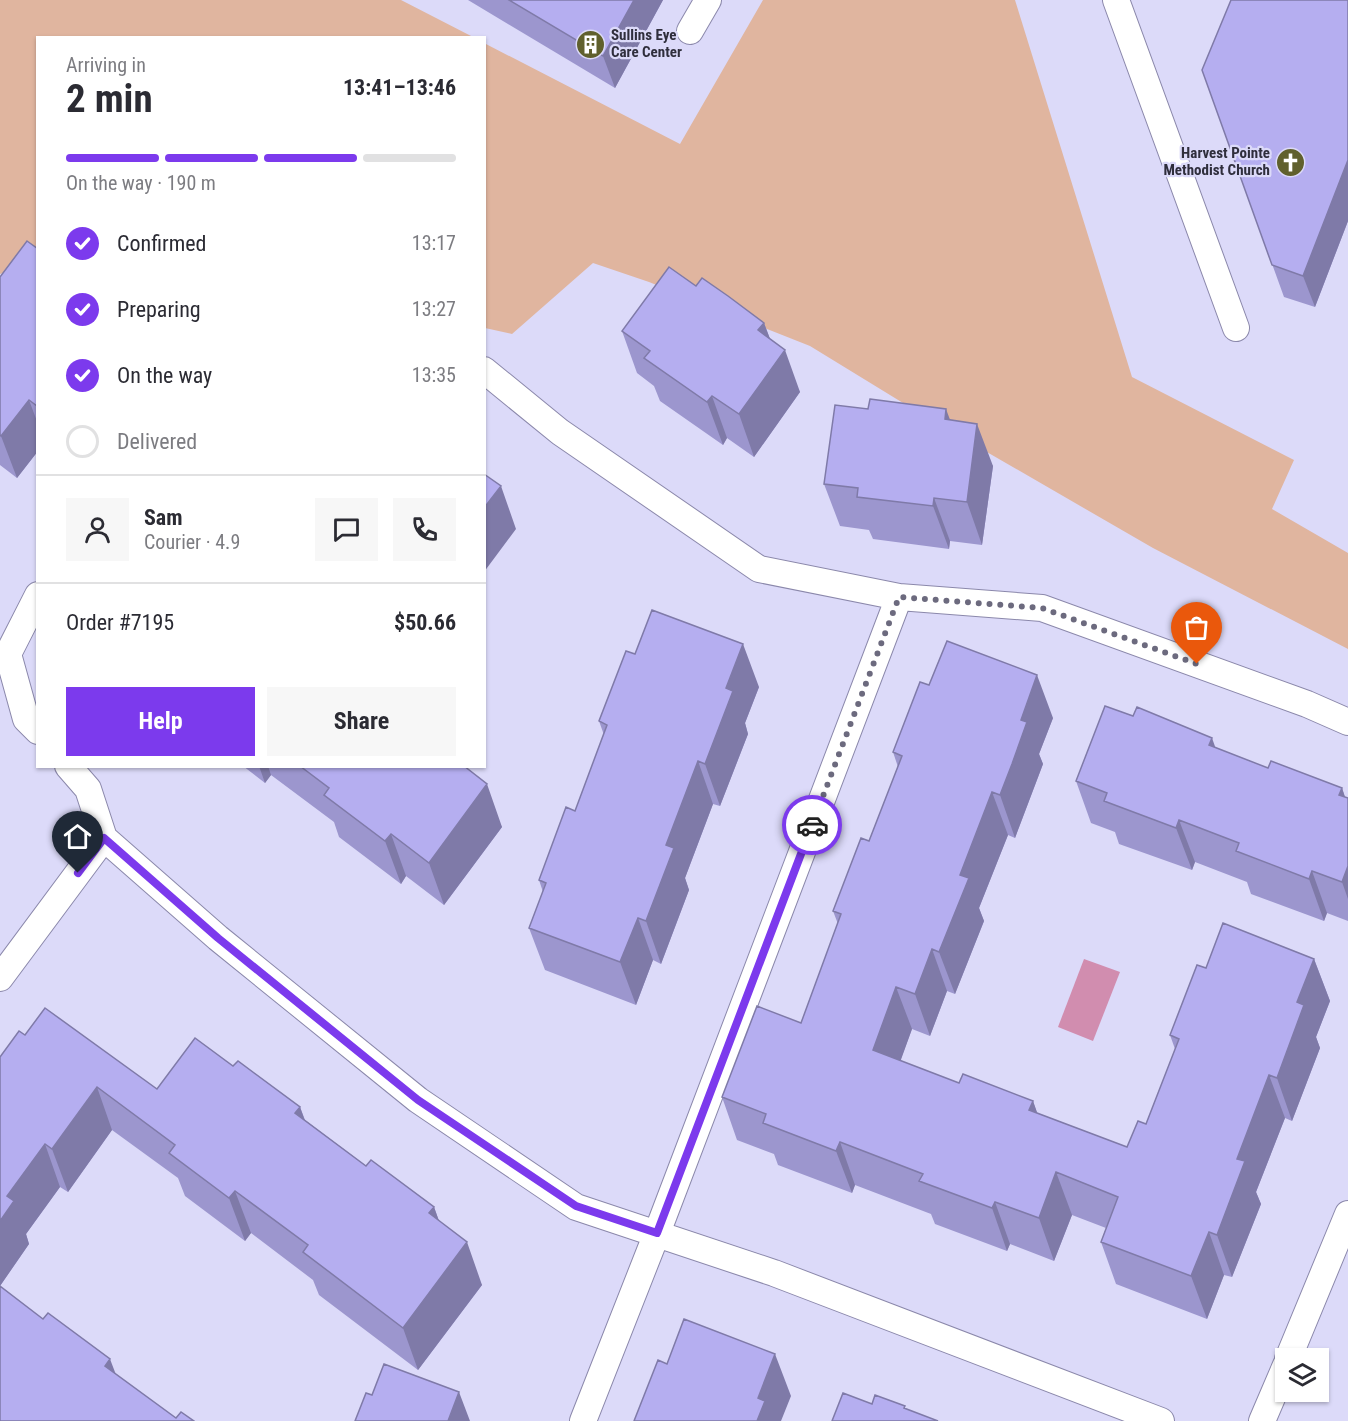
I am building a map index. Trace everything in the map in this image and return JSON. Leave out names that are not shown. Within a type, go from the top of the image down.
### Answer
[{"type":"lane","points":[[690,31],[708,0]]},
{"type":"lane","points":[[1116,0],[1236,328]]},
{"type":"lane","points":[[486,372],[560,432],[759,569],[899,597],[1042,608],[1307,704],[1348,722]]},
{"type":"lane","points":[[583,1421],[899,597]]},
{"type":"lane","points":[[36,599],[8,654],[26,719],[36,730]]},
{"type":"lane","points":[[70,768],[88,789],[104,838],[218,938],[418,1100],[576,1206],[774,1273],[1161,1421]]},
{"type":"lane","points":[[0,978],[104,838]]},
{"type":"lane","points":[[1293,1348],[1348,1214]]},
{"type":"lane","points":[[1262,1421],[1275,1391]]},
{"type":"shaded area","points":[[0,0],[401,0],[471,36],[36,36],[36,261],[0,274]]},
{"type":"shaded area","points":[[763,0],[1015,0],[1132,377],[1294,460],[1272,509],[1348,553],[1348,649],[1153,548],[921,414],[810,346],[649,282],[593,263],[512,334],[486,328],[486,44],[680,144]]},
{"type":"shaded area","points":[[1084,959],[1120,972],[1093,1041],[1058,1027]]},
{"type":"building","points":[[509,0],[634,0],[603,56]]},
{"type":"building","name":"Harvest Pointe Methodist Church","points":[[1231,0],[1348,0],[1348,160],[1303,276],[1272,265],[1202,70]]},
{"type":"building","points":[[27,241],[36,248],[36,405],[29,400],[1,436],[0,435],[0,277]]},
{"type":"building","points":[[669,267],[696,286],[702,278],[728,296],[764,323],[758,330],[785,350],[739,414],[712,396],[707,402],[644,358],[650,351],[622,331]]},
{"type":"building","points":[[870,399],[946,409],[945,419],[977,424],[967,502],[934,498],[933,506],[857,497],[858,488],[824,484],[835,405],[868,409]]},
{"type":"building","points":[[486,475],[501,486],[486,505]]},
{"type":"building","points":[[652,610],[743,644],[726,688],[733,691],[705,764],[698,761],[666,845],[674,848],[646,921],[638,918],[620,962],[529,928],[546,883],[539,880],[566,807],[575,811],[607,725],[599,721],[626,651],[635,654]]},
{"type":"building","points":[[947,641],[1037,675],[1021,720],[1027,722],[1000,795],[992,792],[960,875],[969,878],[939,952],[932,949],[915,994],[896,987],[873,1050],[959,1083],[963,1074],[1033,1101],[1029,1110],[1127,1147],[1138,1121],[1146,1124],[1179,1039],[1170,1035],[1197,965],[1206,968],[1223,923],[1314,959],[1297,1002],[1304,1005],[1277,1078],[1269,1075],[1237,1159],[1245,1161],[1217,1235],[1209,1232],[1191,1276],[1101,1242],[1118,1197],[1056,1172],[1039,1218],[995,1202],[992,1208],[919,1181],[923,1174],[840,1142],[836,1151],[763,1123],[766,1114],[722,1097],[757,1006],[801,1023],[841,914],[833,911],[861,838],[869,841],[902,756],[893,752],[920,682],[929,685]]},
{"type":"building","points":[[1105,706],[1133,716],[1137,707],[1212,738],[1209,745],[1268,768],[1271,761],[1342,788],[1339,795],[1348,798],[1348,866],[1342,882],[1312,871],[1309,879],[1236,851],[1239,843],[1179,820],[1176,828],[1104,801],[1107,793],[1076,781]]},
{"type":"building","points":[[303,768],[467,768],[487,784],[429,863],[391,834],[385,841],[324,795],[329,788]]},
{"type":"building","points":[[45,1008],[157,1089],[195,1038],[233,1066],[238,1061],[300,1107],[295,1113],[366,1166],[371,1160],[434,1207],[429,1213],[467,1242],[403,1328],[303,1252],[308,1245],[235,1191],[229,1198],[169,1153],[175,1145],[97,1087],[52,1149],[45,1144],[7,1196],[14,1201],[0,1221],[0,1057],[19,1031],[25,1035]]},
{"type":"building","points":[[0,1286],[43,1319],[48,1313],[110,1359],[105,1366],[176,1418],[181,1412],[194,1421],[0,1421]]},
{"type":"building","points":[[684,1319],[775,1354],[758,1398],[765,1401],[757,1421],[634,1421],[658,1360],[667,1364]]},
{"type":"building","points":[[384,1364],[459,1392],[448,1421],[355,1421],[366,1393],[372,1395]]},
{"type":"building","points":[[843,1393],[872,1404],[875,1395],[938,1421],[832,1421]]},
{"type":"way so far","points":[[812,825],[899,597],[1042,608],[1197,664]]},
{"type":"place","name":"Sullins Eye Care Center","points":[[590,44]]},
{"type":"place","name":"Harvest Pointe Methodist Church","points":[[1291,162]]},
{"type":"route","points":[[78,873],[104,838],[218,938],[418,1100],[576,1206],[657,1233],[812,825]]}]
